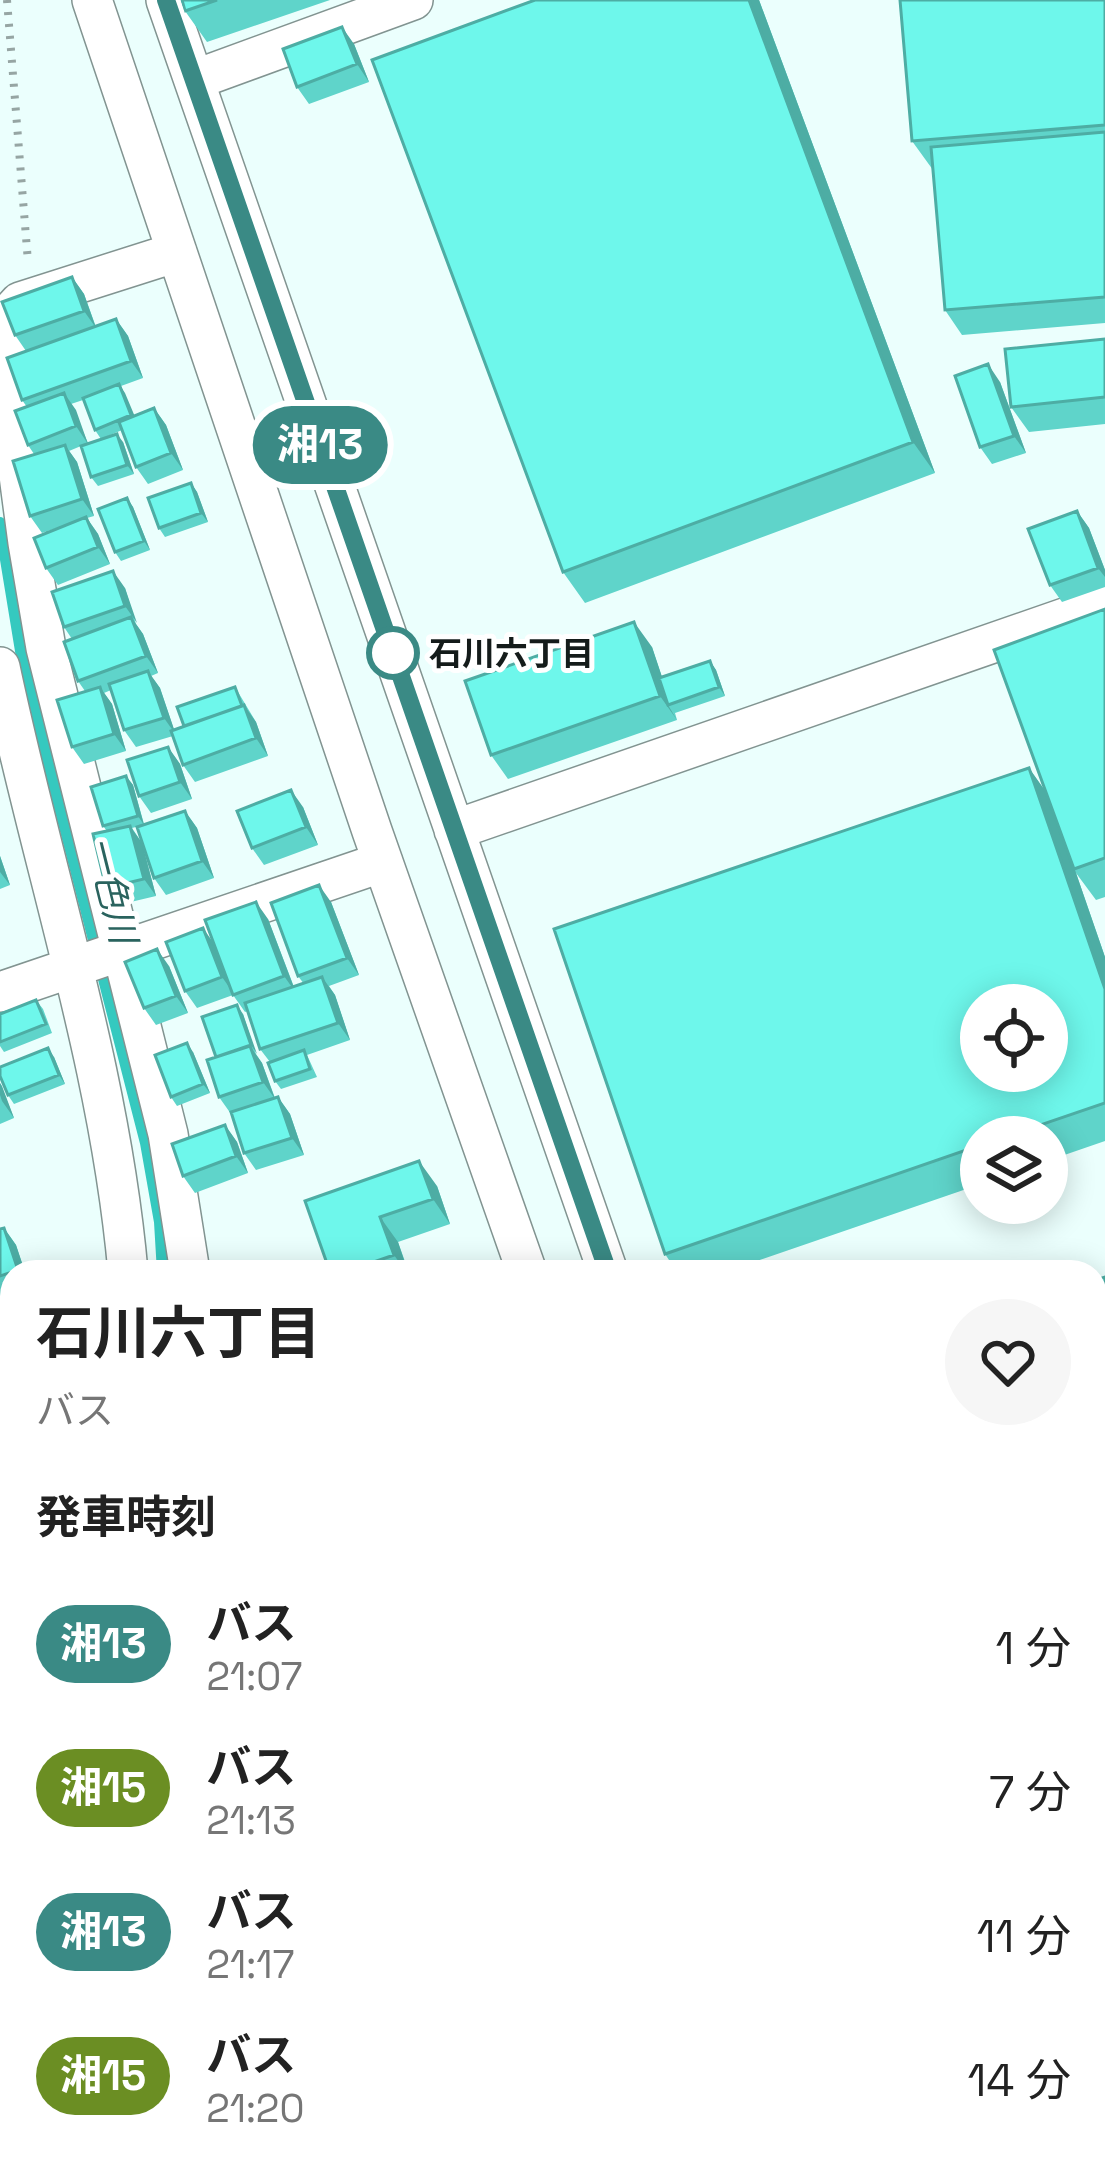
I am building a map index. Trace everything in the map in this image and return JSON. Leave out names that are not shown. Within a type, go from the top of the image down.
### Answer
[{"type":"street","points":[[92,0],[523,1260]]},
{"type":"street","points":[[166,0],[604,1260]]},
{"type":"street","points":[[194,80],[413,0]]},
{"type":"street","points":[[127,1260],[96,960],[28,543],[6,329],[10,313],[20,302],[177,252]]},
{"type":"street","points":[[454,830],[1105,604]]},
{"type":"street","points":[[0,667],[96,960],[167,1134],[188,1260]]},
{"type":"street","points":[[0,992],[383,862]]},
{"type":"path","points":[[7,0],[31,299]]},
{"type":"building","points":[[182,0],[217,0],[185,11]]},
{"type":"building","points":[[535,0],[749,0],[913,442],[563,572],[372,60]]},
{"type":"building","points":[[900,0],[1105,0],[1105,125],[912,141]]},
{"type":"building","points":[[342,27],[357,64],[297,87],[283,49]]},
{"type":"building","points":[[1105,132],[1105,297],[945,310],[931,147]]},
{"type":"building","points":[[72,277],[84,311],[15,335],[2,302]]},
{"type":"building","points":[[116,319],[131,361],[22,400],[7,358]]},
{"type":"building","points":[[1105,339],[1105,397],[1011,407],[1005,349]]},
{"type":"building","points":[[988,364],[1014,436],[980,447],[955,376]]},
{"type":"building","points":[[119,384],[131,415],[95,430],[83,398]]},
{"type":"building","points":[[64,393],[76,426],[28,445],[15,411]]},
{"type":"building","points":[[154,408],[171,453],[136,467],[119,422]]},
{"type":"building","points":[[117,434],[127,465],[91,477],[81,446]]},
{"type":"building","points":[[65,445],[82,499],[30,516],[13,461]]},
{"type":"building","points":[[191,483],[201,513],[159,528],[148,498]]},
{"type":"building","points":[[127,498],[144,541],[115,552],[98,509]]},
{"type":"building","points":[[1077,511],[1098,568],[1050,585],[1028,529]]},
{"type":"building","points":[[86,517],[98,547],[46,568],[34,538]]},
{"type":"building","points":[[113,571],[125,606],[64,627],[52,592]]},
{"type":"building","points":[[1105,609],[1105,858],[1074,869],[994,650]]},
{"type":"building","points":[[131,617],[146,656],[78,681],[64,642]]},
{"type":"building","points":[[634,622],[660,696],[491,755],[465,681]]},
{"type":"building","points":[[710,661],[719,687],[668,705],[659,678]]},
{"type":"building","points":[[148,671],[164,718],[124,730],[109,684]]},
{"type":"building","points":[[100,687],[114,734],[72,747],[57,700]]},
{"type":"building","points":[[235,687],[242,706],[184,726],[177,707]]},
{"type":"building","points":[[244,705],[256,738],[183,765],[171,731]]},
{"type":"building","points":[[168,747],[180,782],[139,796],[127,760]]},
{"type":"building","points":[[1029,768],[1105,989],[1105,1103],[1067,1116],[960,1116],[960,1152],[665,1254],[554,929]]},
{"type":"building","points":[[126,776],[138,816],[103,826],[91,787]]},
{"type":"building","points":[[291,790],[306,827],[252,848],[237,811]]},
{"type":"building","points":[[185,811],[202,861],[154,878],[137,827]]},
{"type":"building","points":[[130,826],[144,879],[106,888],[93,834]]},
{"type":"building","points":[[319,885],[347,958],[298,976],[271,903]]},
{"type":"building","points":[[256,902],[284,976],[233,995],[205,920]]},
{"type":"building","points":[[203,928],[222,977],[185,991],[166,942]]},
{"type":"building","points":[[157,949],[176,996],[144,1008],[125,962]]},
{"type":"building","points":[[322,977],[338,1023],[260,1049],[245,1003]]},
{"type":"building","points":[[36,1000],[46,1024],[0,1042],[0,1014]]},
{"type":"building","points":[[237,1005],[251,1045],[216,1057],[202,1017]]},
{"type":"building","points":[[187,1043],[203,1084],[171,1097],[155,1055]]},
{"type":"building","points":[[250,1046],[263,1082],[219,1097],[207,1060]]},
{"type":"building","points":[[48,1048],[59,1075],[8,1095],[0,1067]]},
{"type":"building","points":[[304,1050],[310,1069],[275,1081],[268,1063]]},
{"type":"building","points":[[278,1097],[292,1138],[244,1153],[231,1112]]},
{"type":"building","points":[[225,1125],[236,1156],[183,1176],[172,1144]]},
{"type":"building","points":[[419,1161],[433,1199],[380,1217],[394,1255],[380,1260],[326,1260],[305,1201]]},
{"type":"building","points":[[4,1228],[15,1260],[0,1260],[0,1229]]},
{"type":"waterway","name":"一色川","points":[[0,523],[23,663],[146,1143],[162,1260]]},
{"type":"bus line","name":"湘13","points":[[166,0],[604,1260]]},
{"type":"place","name":"石川六丁目","points":[[393,653]]}]
